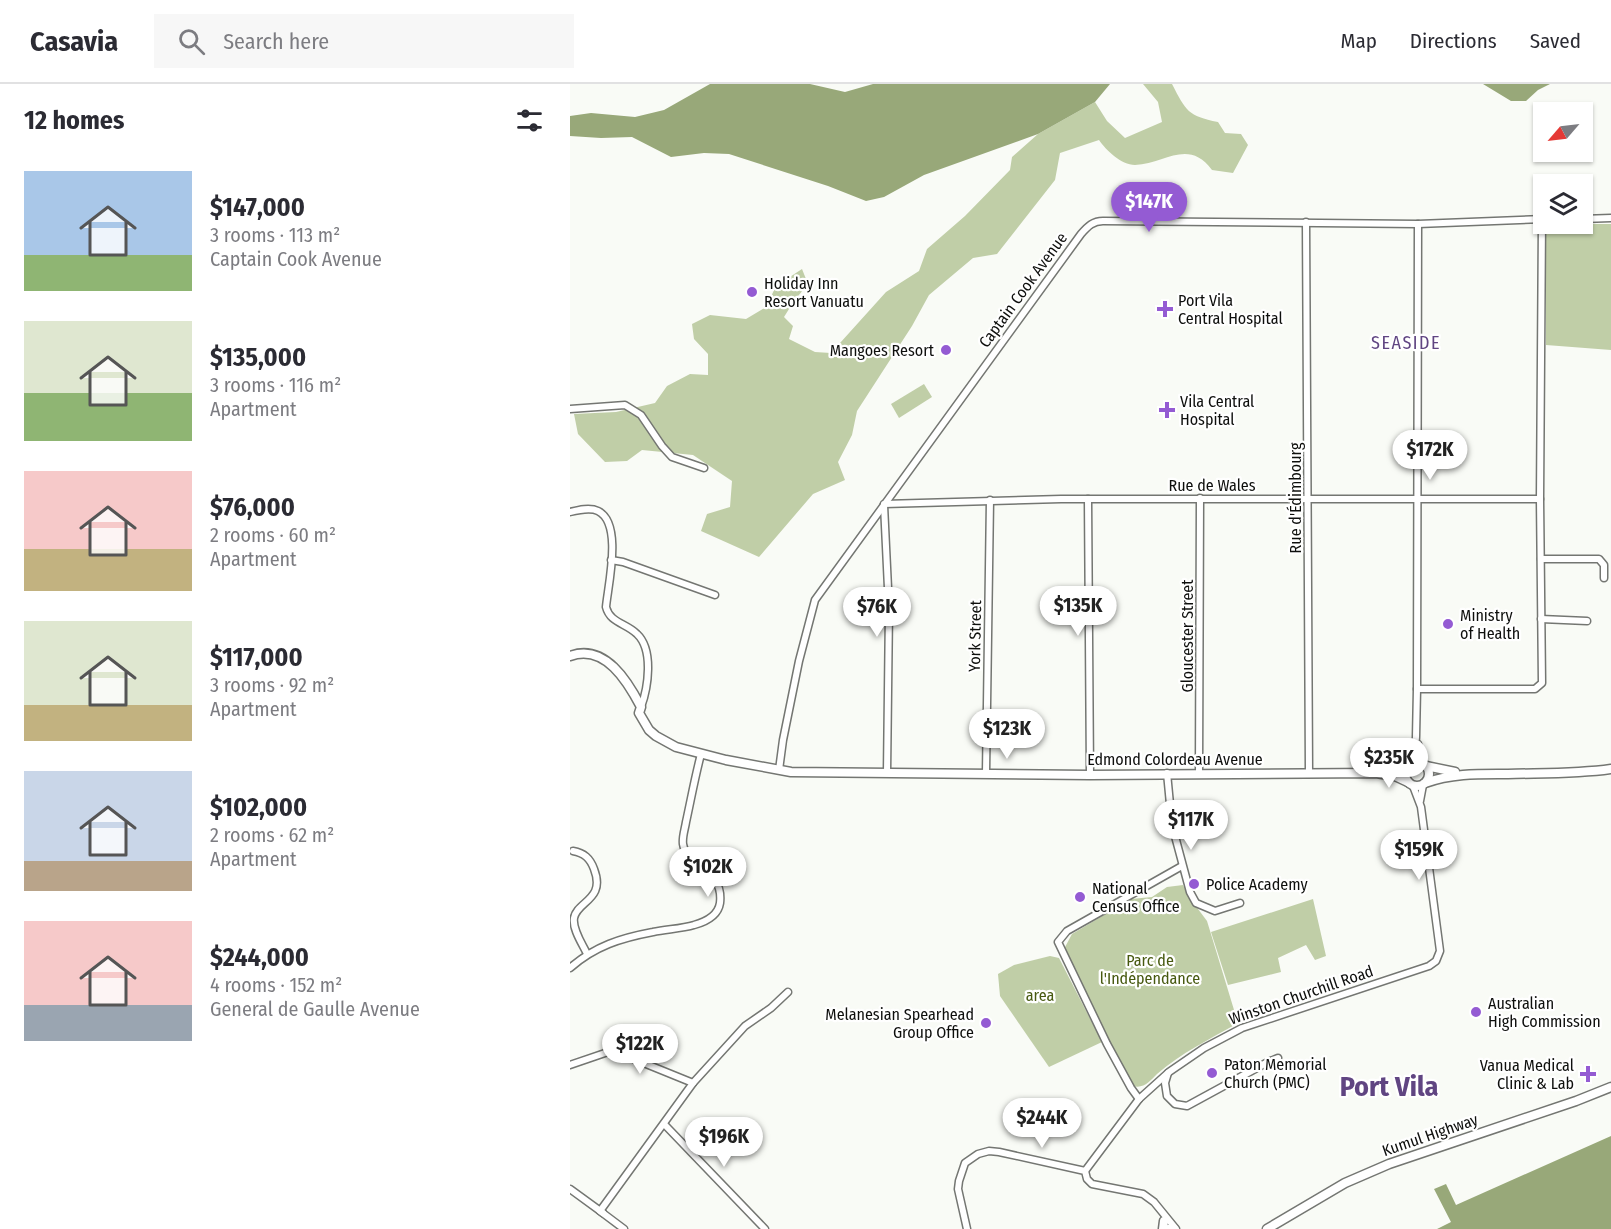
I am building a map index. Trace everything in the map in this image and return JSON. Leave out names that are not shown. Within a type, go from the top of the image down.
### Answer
[{"type":"street","points":[[1593,219],[1611,218]]},
{"type":"street","name":"Captain Cook Avenue","points":[[779,770],[799,662],[815,600],[1080,234],[1089,225],[1096,221],[1418,224],[1533,219]]},
{"type":"street","name":"Rue d'Édimbourg","points":[[1306,222],[1309,773]]},
{"type":"street","points":[[1417,784],[1405,777],[1417,764],[1418,224]]},
{"type":"street","points":[[1417,689],[1535,688],[1540,687],[1542,683],[1540,499],[1543,234]]},
{"type":"street","points":[[570,409],[625,405],[641,415],[672,458],[704,468]]},
{"type":"street","name":"Rue de Wales","points":[[884,504],[990,500],[1200,498],[1540,499]]},
{"type":"street","name":"Gloucester Street","points":[[1199,774],[1200,498]]},
{"type":"street","points":[[1088,499],[1090,775]]},
{"type":"street","name":"York Street","points":[[986,773],[990,500]]},
{"type":"street","points":[[884,504],[889,609],[887,773]]},
{"type":"street","points":[[570,512],[588,509],[598,511],[605,516],[610,525],[611,560],[606,607],[608,614],[638,634],[645,650],[648,682],[640,707]]},
{"type":"street","points":[[1541,559],[1599,559],[1604,565],[1604,578]]},
{"type":"street","points":[[611,560],[623,562],[715,595]]},
{"type":"street","points":[[1541,619],[1587,621]]},
{"type":"street","name":"Edmond Colordeau Avenue","points":[[570,656],[590,655],[605,660],[618,670],[640,707],[639,713],[645,724],[656,736],[676,747],[779,770],[1090,775],[1376,773]]},
{"type":"street","points":[[570,968],[599,947],[620,939],[697,924],[716,912],[720,901],[720,891],[716,882],[704,868],[687,855],[683,846],[701,754]]},
{"type":"street","points":[[1417,764],[1429,771],[1429,777],[1417,784]]},
{"type":"street","points":[[1376,773],[1417,764],[1465,774]]},
{"type":"street","points":[[1376,773],[1395,776],[1417,784],[1441,777],[1465,774],[1556,773],[1611,769]]},
{"type":"street","points":[[1167,773],[1172,825],[1182,866],[1196,903],[1215,911],[1240,903]]},
{"type":"street","name":"Winston Churchill Road","points":[[1085,1171],[1139,1099],[1169,1072],[1204,1048],[1242,1028],[1436,962],[1440,951],[1417,784]]},
{"type":"street","points":[[573,851],[588,857],[596,873],[597,882],[592,897],[577,911],[574,918],[587,954]]},
{"type":"street","points":[[1139,1099],[1107,1044],[1058,942],[1067,931],[1182,866]]},
{"type":"street","points":[[603,1213],[600,1211],[693,1083],[745,1026],[771,1008],[788,992]]},
{"type":"street","points":[[570,1065],[608,1052],[624,1055],[693,1083]]},
{"type":"street","points":[[1169,1072],[1165,1083],[1167,1096],[1175,1104],[1187,1106],[1266,1062],[1278,1058]]},
{"type":"street","name":"Kumul Highway","points":[[1267,1229],[1345,1183],[1389,1164],[1611,1087]]},
{"type":"street","points":[[664,1124],[765,1229]]},
{"type":"street","points":[[967,1229],[958,1189],[959,1181],[965,1163],[989,1150],[1085,1171],[1087,1179],[1092,1184],[1143,1194],[1154,1202],[1168,1225]]},
{"type":"street","points":[[570,1189],[624,1229]]},
{"type":"green space","points":[[1143,84],[1172,84],[1189,111],[1218,122],[1225,133],[1241,134],[1248,145],[1233,173],[1212,170],[1203,161],[1185,154],[1146,164],[1130,164],[1114,156],[1099,140],[1060,153],[1055,180],[997,254],[973,258],[929,295],[912,326],[857,411],[852,435],[838,462],[845,480],[813,494],[759,557],[701,531],[707,514],[730,507],[732,481],[693,455],[642,450],[627,461],[605,462],[578,434],[574,414],[616,412],[655,403],[667,386],[690,374],[708,375],[708,354],[694,339],[692,324],[710,315],[746,319],[766,307],[776,286],[802,269],[808,284],[784,317],[793,326],[789,339],[815,352],[831,353],[886,292],[919,271],[927,249],[965,216],[1010,170],[1012,157],[1038,134],[1095,102],[1107,121],[1125,138],[1162,122],[1158,102]]},
{"type":"green space","points":[[1593,224],[1611,224],[1611,350],[1546,345],[1546,234],[1593,234]]},
{"type":"green space","points":[[924,384],[932,397],[899,418],[891,404]]},
{"type":"green space","name":"Parc de l'Indépendance","points":[[1183,885],[1207,921],[1238,1023],[1176,1059],[1146,1084],[1133,1086],[1064,949],[1072,934],[1131,899],[1152,897],[1167,887]]},
{"type":"green space","points":[[1313,899],[1326,956],[1315,960],[1306,945],[1278,958],[1281,972],[1228,985],[1211,932]]},
{"type":"green space","name":"area","points":[[1050,956],[1059,958],[1102,1042],[1049,1067],[1000,996],[998,974],[1014,965]]},
{"type":"shaded area","points":[[710,84],[810,84],[845,92],[873,84],[1110,84],[1095,102],[1038,134],[924,175],[884,197],[866,201],[828,186],[729,154],[704,153],[671,157],[632,137],[570,136],[570,116],[591,113],[635,117],[664,110]]},
{"type":"shaded area","points":[[1483,84],[1550,84],[1538,90],[1526,101],[1511,101]]},
{"type":"shaded area","points":[[1611,1136],[1611,1229],[1437,1229],[1451,1222],[1434,1189],[1446,1184],[1456,1205]]},
{"type":"place","name":"Holiday Inn Resort Vanuatu","points":[[752,292]]},
{"type":"place","name":"Port Vila Central Hospital","points":[[1165,309]]},
{"type":"place","name":"Mangoes Resort","points":[[946,350]]},
{"type":"place","name":"Vila Central Hospital","points":[[1167,410]]},
{"type":"place","name":"Ministry of Health","points":[[1448,624]]},
{"type":"place","name":"Police Academy","points":[[1194,884]]},
{"type":"place","name":"National Census Office","points":[[1080,897]]},
{"type":"place","name":"Australian High Commission","points":[[1476,1012]]},
{"type":"place","name":"Melanesian Spearhead Group Office","points":[[986,1023]]},
{"type":"place","name":"Paton Memorial Church (PMC)","points":[[1212,1073]]},
{"type":"place","name":"Vanua Medical Clinic & Lab","points":[[1588,1074]]},
{"type":"district","name":"SEASIDE","points":[[1406,343]]},
{"type":"district","name":"Port Vila","points":[[1389,1086]]}]
